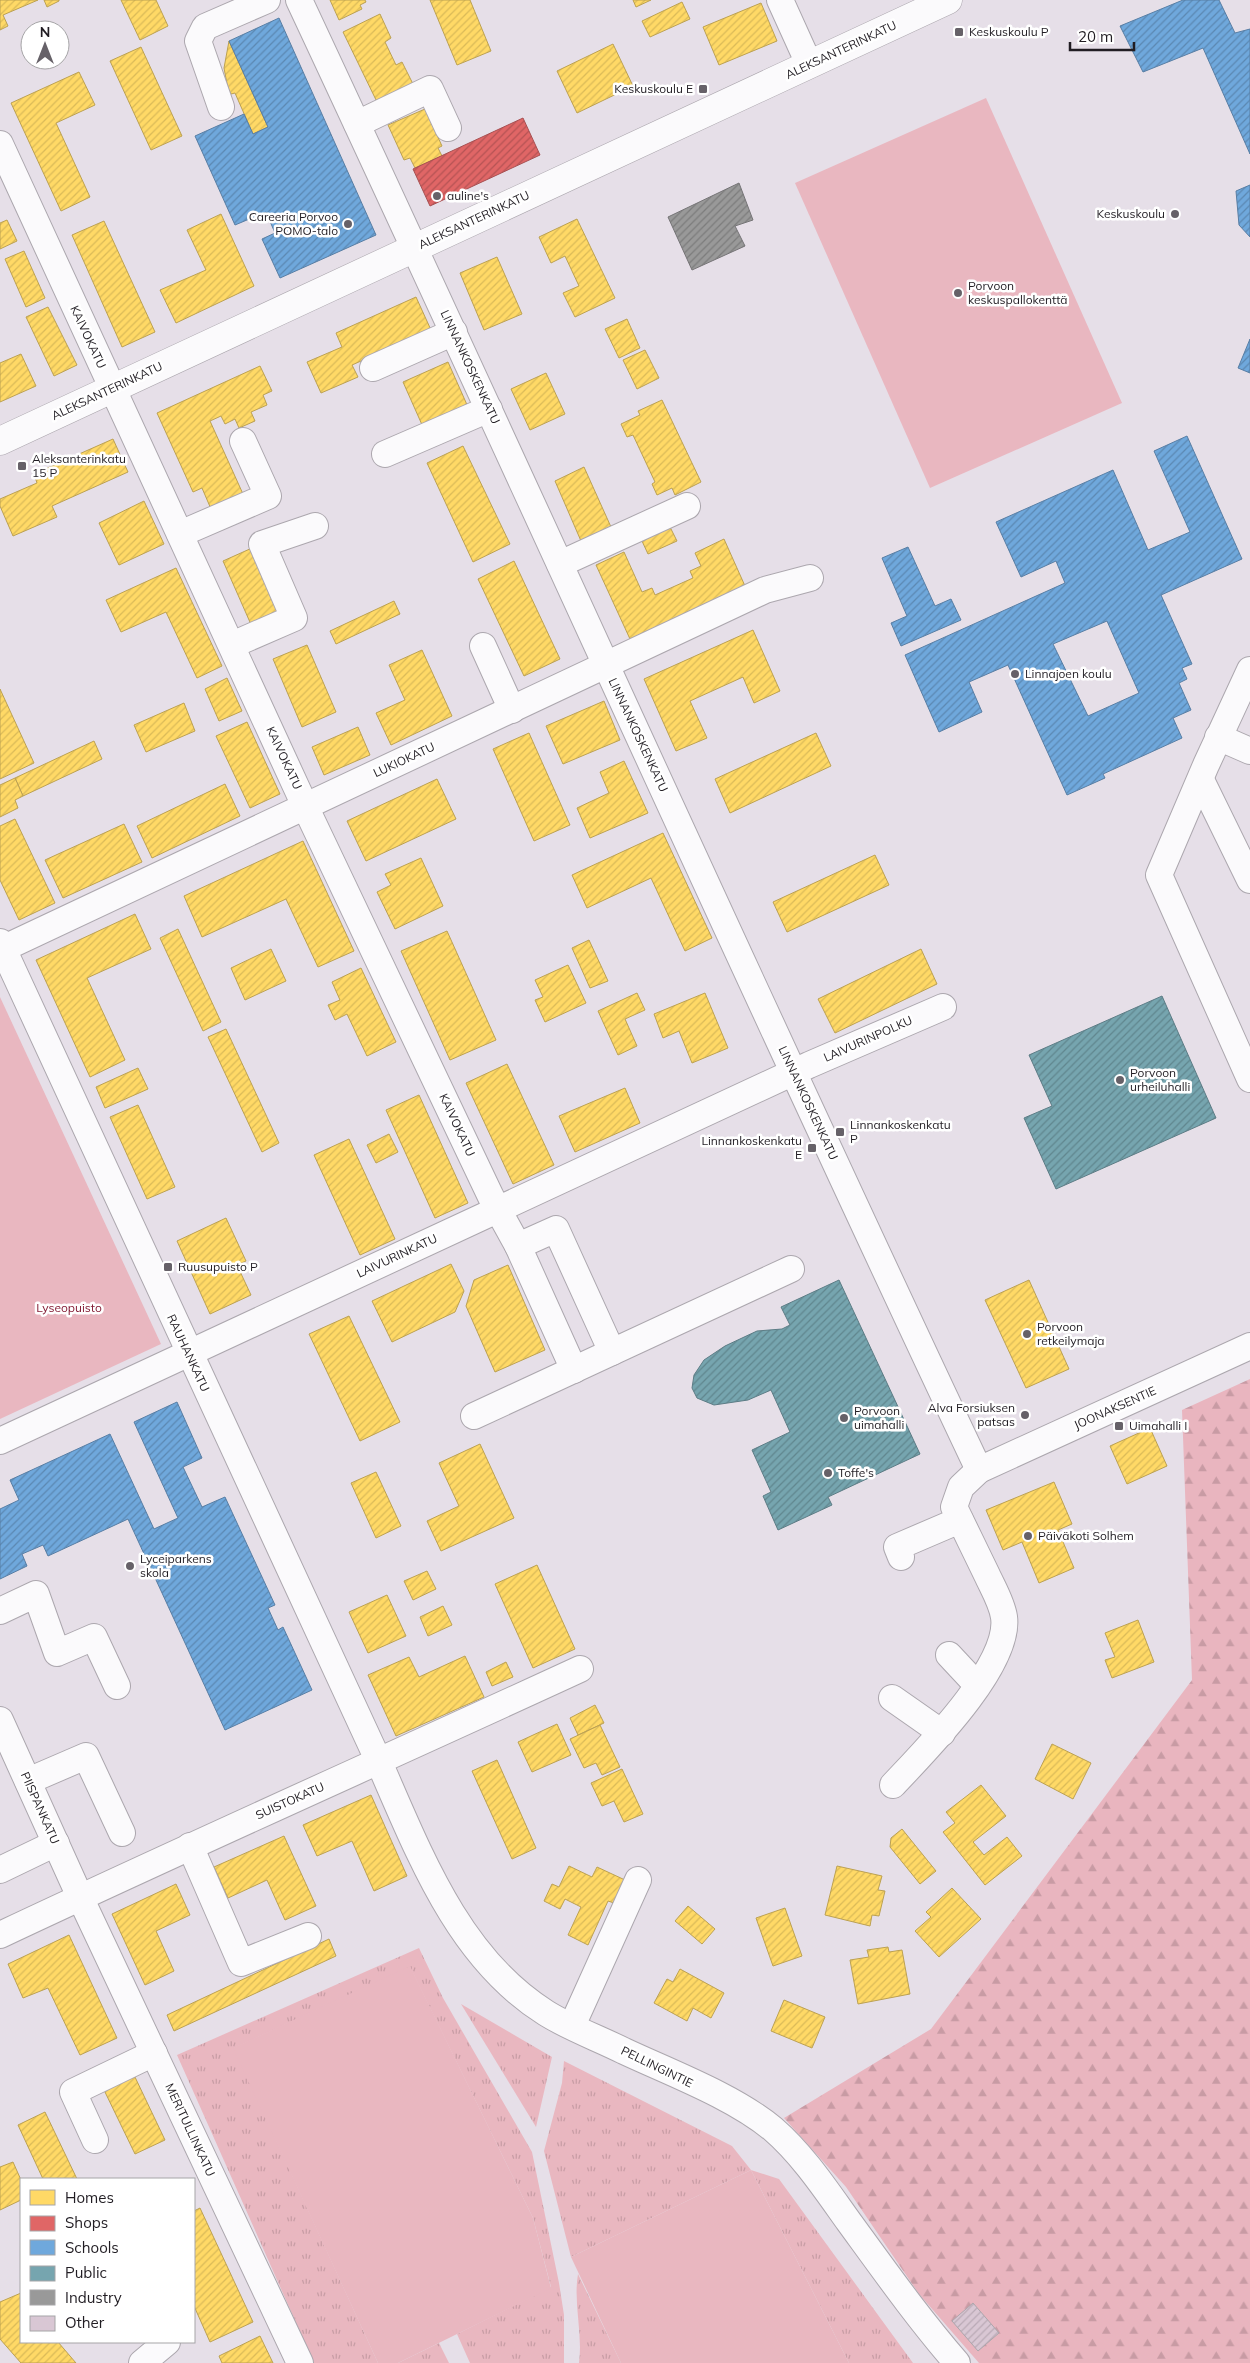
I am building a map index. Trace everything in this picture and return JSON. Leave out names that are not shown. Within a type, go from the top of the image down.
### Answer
[{"type":"main road","name":"ALEKSANTERINKATU","points":[[0,440],[948,0]]},
{"type":"street","points":[[221,107],[198,41],[205,27],[267,0]]},
{"type":"street","name":"LINNANKOSKENKATU","points":[[298,0],[454,332],[606,666],[979,1470]]},
{"type":"street","points":[[780,0],[809,64]]},
{"type":"street","points":[[357,124],[430,89],[448,128]]},
{"type":"street","name":"KAIVOKATU","points":[[0,144],[305,806],[497,1209],[518,1246],[574,1370]]},
{"type":"street","points":[[373,368],[454,332]]},
{"type":"street","points":[[385,454],[489,409]]},
{"type":"street","points":[[180,534],[268,496],[243,441]]},
{"type":"street","points":[[560,564],[687,506]]},
{"type":"street","points":[[232,645],[294,618],[262,544],[315,526]]},
{"type":"street","name":"LUKIOKATU","points":[[1,947],[512,710],[765,590],[810,578]]},
{"type":"street","points":[[483,646],[512,710]]},
{"type":"street","points":[[1250,670],[1218,737],[1159,875],[1250,1079]]},
{"type":"street","points":[[1218,737],[1250,751]]},
{"type":"street","points":[[1201,780],[1250,880]]},
{"type":"street","name":"RAUHANKATU","points":[[1,947],[379,1762]]},
{"type":"street","name":"LAIVURINPOLKU","points":[[794,1072],[943,1006]]},
{"type":"street","name":"LAIVURINKATU","points":[[0,1441],[189,1355],[497,1209],[794,1072]]},
{"type":"street","points":[[518,1246],[556,1229],[612,1352]]},
{"type":"street","points":[[474,1416],[791,1269]]},
{"type":"street","name":"JOONAKSENTIE","points":[[893,1785],[942,1733],[977,1685],[997,1652],[1003,1635],[1004,1617],[995,1592],[954,1507],[961,1487],[979,1470],[1250,1346]]},
{"type":"street","points":[[901,1557],[897,1547],[960,1520]]},
{"type":"street","points":[[0,1611],[36,1594],[57,1653],[94,1637],[117,1686]]},
{"type":"street","points":[[949,1655],[977,1685]]},
{"type":"street","name":"SUISTOKATU","points":[[0,1934],[580,1669]]},
{"type":"street","points":[[892,1698],[942,1733]]},
{"type":"street","name":"PIISPANKATU","points":[[0,1720],[6,1751],[28,1781],[80,1897]]},
{"type":"street","points":[[28,1781],[86,1756],[122,1833]]},
{"type":"street","name":"PELLINGINTIE","points":[[379,1762],[424,1865],[450,1910],[482,1957],[512,1986],[546,2013],[735,2104],[774,2130],[811,2170],[924,2326],[957,2363]]},
{"type":"street","points":[[0,1870],[56,1843]]},
{"type":"street","points":[[190,1846],[241,1963],[308,1936]]},
{"type":"street","points":[[572,2026],[638,1880]]},
{"type":"street","name":"MERITULLINKATU","points":[[80,1897],[300,2363]]},
{"type":"street","points":[[95,2140],[73,2092],[154,2053]]},
{"type":"street","points":[[142,2363],[166,2343]]},
{"type":"green space","name":"Porvoon keskuspallokenttä","points":[[986,98],[1122,403],[930,488],[795,183]]},
{"type":"green space","name":"Lyseopuisto","points":[[0,997],[161,1344],[0,1419]]},
{"type":"green space","points":[[1250,1379],[1250,2363],[979,2363],[919,2294],[846,2187],[784,2118],[931,2029],[1192,1680],[1182,1410]]},
{"type":"green space","points":[[419,1948],[443,1998],[532,2152],[564,2315],[564,2363],[470,2363],[457,2334],[551,2287],[533,2218],[410,1967],[234,2048],[378,2363],[314,2363],[177,2055]]},
{"type":"green space","points":[[410,1966],[533,2218],[551,2288],[398,2363],[378,2363],[233,2048]]},
{"type":"green space","points":[[461,2004],[552,2057],[536,2127]]},
{"type":"green space","points":[[564,2061],[732,2146],[751,2170],[571,2257],[544,2151],[562,2083]]},
{"type":"green space","points":[[751,2170],[779,2179],[913,2363],[849,2363]]},
{"type":"green space","points":[[751,2170],[849,2363],[621,2363],[571,2257]]},
{"type":"green space","points":[[578,2274],[621,2363],[579,2363]]},
{"type":"green space","points":[[439,2343],[449,2363],[398,2363]]},
{"type":"building: Homes","points":[[0,0],[38,0],[3,15],[8,26],[0,30]]},
{"type":"building: Homes","points":[[44,0],[59,0],[59,1],[47,7]]},
{"type":"building: Homes","points":[[121,0],[156,0],[168,26],[140,40]]},
{"type":"building: Homes","points":[[330,0],[365,0],[366,2],[360,5],[362,9],[339,20]]},
{"type":"building: Homes","points":[[430,0],[470,0],[491,51],[457,65]]},
{"type":"building: Homes","points":[[633,0],[651,0],[636,7]]},
{"type":"building: Homes","points":[[682,2],[690,19],[650,37],[642,21]]},
{"type":"building: Homes","points":[[761,3],[777,41],[719,65],[703,27]]},
{"type":"building: Homes","points":[[380,14],[391,38],[385,42],[396,65],[402,62],[414,86],[378,104],[343,32]]},
{"type":"building: Homes","points":[[229,41],[268,127],[253,134],[235,93],[231,94],[228,89],[224,68]]},
{"type":"building: Homes","points":[[613,44],[633,86],[577,113],[557,71]]},
{"type":"building: Homes","points":[[141,47],[182,136],[151,150],[110,61]]},
{"type":"building: Homes","points":[[79,72],[95,105],[56,123],[90,197],[61,211],[11,103]]},
{"type":"building: Homes","points":[[425,109],[442,146],[438,148],[442,156],[415,168],[410,158],[404,160],[388,125]]},
{"type":"building: Homes","points":[[221,214],[254,286],[176,323],[160,290],[206,270],[187,230]]},
{"type":"building: Homes","points":[[577,219],[615,298],[575,317],[563,293],[579,286],[565,256],[551,263],[539,237]]},
{"type":"building: Homes","points":[[7,220],[17,241],[0,249],[0,223]]},
{"type":"building: Homes","points":[[104,221],[155,332],[122,347],[72,235]]},
{"type":"building: Homes","points":[[24,251],[45,298],[26,307],[5,259]]},
{"type":"building: Homes","points":[[497,257],[522,314],[484,330],[460,273]]},
{"type":"building: Homes","points":[[416,297],[431,330],[352,365],[358,377],[321,393],[307,362],[342,347],[336,333]]},
{"type":"building: Homes","points":[[48,307],[77,365],[54,376],[26,317]]},
{"type":"building: Homes","points":[[627,319],[640,348],[619,358],[605,329]]},
{"type":"building: Homes","points":[[645,350],[659,378],[637,389],[623,360]]},
{"type":"building: Homes","points":[[21,354],[36,386],[0,402],[0,363]]},
{"type":"building: Homes","points":[[448,362],[468,407],[423,427],[403,382]]},
{"type":"building: Homes","points":[[260,366],[272,391],[263,395],[267,405],[251,412],[255,421],[239,428],[235,419],[225,424],[221,416],[210,421],[243,494],[211,509],[202,488],[193,492],[157,413]]},
{"type":"building: Homes","points":[[546,373],[565,414],[530,430],[511,389]]},
{"type":"building: Homes","points":[[662,400],[701,482],[675,495],[672,488],[657,495],[652,484],[655,482],[633,435],[627,437],[621,424],[640,415],[638,411]]},
{"type":"building: Homes","points":[[113,439],[128,472],[52,506],[57,517],[13,536],[0,506],[0,499],[37,483],[34,474]]},
{"type":"building: Homes","points":[[463,446],[510,544],[473,562],[427,463]]},
{"type":"building: Homes","points":[[584,467],[611,527],[581,541],[555,481]]},
{"type":"building: Homes","points":[[144,501],[164,544],[119,565],[99,523]]},
{"type":"building: Homes","points":[[670,527],[677,541],[648,554],[642,541]]},
{"type":"building: Homes","points":[[724,539],[745,586],[630,639],[596,565],[624,552],[642,592],[652,588],[655,595],[693,578],[690,571],[701,566],[695,553]]},
{"type":"building: Homes","points":[[252,548],[282,617],[253,629],[223,561]]},
{"type":"building: Homes","points":[[514,561],[560,659],[524,676],[478,579]]},
{"type":"building: Homes","points":[[176,568],[222,666],[197,678],[166,612],[121,632],[106,600]]},
{"type":"building: Homes","points":[[394,601],[400,614],[336,644],[330,631]]},
{"type":"building: Homes","points":[[753,630],[780,691],[754,703],[743,677],[690,701],[707,738],[676,751],[644,679]]},
{"type":"building: Homes","points":[[307,645],[336,712],[302,727],[273,659]]},
{"type":"building: Homes","points":[[422,650],[452,716],[391,745],[376,713],[405,700],[389,665]]},
{"type":"building: Homes","points":[[227,678],[242,711],[219,721],[205,689]]},
{"type":"building: Homes","points":[[0,689],[34,763],[0,779]]},
{"type":"building: Homes","points":[[604,701],[620,740],[563,764],[546,726]]},
{"type":"building: Homes","points":[[184,703],[195,731],[146,752],[134,725]]},
{"type":"building: Homes","points":[[247,722],[280,794],[250,808],[216,736]]},
{"type":"building: Homes","points":[[358,727],[370,755],[324,775],[312,747]]},
{"type":"building: Homes","points":[[529,733],[570,825],[534,841],[493,749]]},
{"type":"building: Homes","points":[[816,733],[831,766],[730,813],[715,779]]},
{"type":"building: Homes","points":[[94,741],[102,759],[23,796],[15,778]]},
{"type":"building: Homes","points":[[624,761],[648,813],[590,838],[577,808],[609,793],[600,772]]},
{"type":"building: Homes","points":[[15,778],[23,796],[15,800],[18,808],[0,817],[0,785]]},
{"type":"building: Homes","points":[[437,779],[456,819],[366,861],[347,821]]},
{"type":"building: Homes","points":[[225,784],[240,816],[152,858],[137,826]]},
{"type":"building: Homes","points":[[15,819],[55,903],[19,920],[0,880],[0,826]]},
{"type":"building: Homes","points":[[124,824],[142,862],[63,898],[45,860]]},
{"type":"building: Homes","points":[[663,833],[712,938],[685,951],[651,878],[587,908],[572,875]]},
{"type":"building: Homes","points":[[303,841],[354,951],[318,967],[286,899],[202,937],[184,896]]},
{"type":"building: Homes","points":[[875,855],[889,885],[787,932],[773,902]]},
{"type":"building: Homes","points":[[421,858],[443,906],[395,929],[377,892],[391,885],[385,874]]},
{"type":"building: Homes","points":[[135,914],[151,949],[87,978],[125,1060],[90,1077],[36,960]]},
{"type":"building: Homes","points":[[178,929],[221,1022],[203,1031],[160,938]]},
{"type":"building: Homes","points":[[447,931],[496,1040],[450,1060],[401,951]]},
{"type":"building: Homes","points":[[589,940],[608,981],[590,988],[572,948]]},
{"type":"building: Homes","points":[[271,949],[286,981],[245,1000],[231,968]]},
{"type":"building: Homes","points":[[921,949],[937,984],[835,1033],[818,999]]},
{"type":"building: Homes","points":[[568,965],[586,1003],[545,1022],[535,1000],[543,997],[535,980]]},
{"type":"building: Homes","points":[[361,968],[396,1042],[367,1056],[347,1014],[335,1020],[328,1005],[340,1000],[332,982]]},
{"type":"building: Homes","points":[[637,993],[645,1010],[625,1019],[637,1046],[618,1055],[598,1011]]},
{"type":"building: Homes","points":[[705,993],[728,1048],[692,1063],[679,1031],[663,1038],[654,1014]]},
{"type":"building: Homes","points":[[226,1029],[279,1143],[262,1152],[208,1037]]},
{"type":"building: Homes","points":[[507,1064],[554,1165],[513,1184],[466,1083]]},
{"type":"building: Homes","points":[[138,1068],[148,1089],[105,1108],[96,1087]]},
{"type":"building: Homes","points":[[625,1088],[640,1123],[575,1152],[559,1116]]},
{"type":"building: Homes","points":[[419,1095],[468,1203],[435,1218],[386,1110]]},
{"type":"building: Homes","points":[[138,1105],[175,1187],[147,1199],[110,1117]]},
{"type":"building: Homes","points":[[389,1134],[398,1152],[376,1163],[367,1145]]},
{"type":"building: Homes","points":[[349,1139],[395,1239],[360,1255],[314,1155]]},
{"type":"building: Homes","points":[[226,1218],[246,1261],[237,1265],[251,1295],[210,1314],[177,1241]]},
{"type":"building: Homes","points":[[451,1264],[464,1291],[455,1312],[392,1342],[372,1301]]},
{"type":"building: Homes","points":[[508,1265],[545,1350],[495,1372],[466,1306],[474,1280]]},
{"type":"building: Homes","name":"Porvoon retkeilymaja","points":[[1029,1280],[1069,1369],[1026,1388],[985,1300]]},
{"type":"building: Homes","points":[[349,1316],[400,1422],[360,1441],[309,1334]]},
{"type":"building: Homes","points":[[1150,1428],[1167,1466],[1127,1484],[1110,1446]]},
{"type":"building: Homes","points":[[480,1444],[514,1518],[441,1551],[427,1521],[459,1506],[439,1463]]},
{"type":"building: Homes","points":[[376,1472],[401,1526],[376,1538],[351,1483]]},
{"type":"building: Homes","name":"Päiväkoti Solhem","points":[[1054,1482],[1072,1524],[1058,1530],[1074,1568],[1039,1583],[1022,1542],[1003,1550],[986,1510]]},
{"type":"building: Homes","points":[[537,1565],[575,1649],[533,1668],[495,1584]]},
{"type":"building: Homes","points":[[427,1571],[436,1589],[413,1600],[404,1581]]},
{"type":"building: Homes","points":[[387,1595],[406,1636],[368,1653],[349,1612]]},
{"type":"building: Homes","points":[[443,1606],[452,1625],[428,1636],[420,1617]]},
{"type":"building: Homes","points":[[1138,1620],[1154,1662],[1112,1678],[1105,1660],[1115,1657],[1105,1633]]},
{"type":"building: Homes","points":[[465,1656],[484,1697],[396,1736],[368,1675],[409,1657],[419,1677]]},
{"type":"building: Homes","points":[[506,1662],[513,1677],[492,1686],[486,1672]]},
{"type":"building: Homes","points":[[595,1705],[604,1723],[578,1735],[570,1718]]},
{"type":"building: Homes","points":[[557,1724],[571,1755],[532,1772],[518,1742]]},
{"type":"building: Homes","points":[[600,1725],[620,1767],[602,1775],[596,1763],[584,1768],[570,1739]]},
{"type":"building: Homes","points":[[1052,1744],[1091,1763],[1073,1799],[1035,1779]]},
{"type":"building: Homes","points":[[497,1760],[536,1848],[512,1859],[472,1771]]},
{"type":"building: Homes","points":[[622,1769],[643,1814],[624,1822],[614,1801],[602,1806],[591,1783]]},
{"type":"building: Homes","points":[[981,1785],[1006,1816],[973,1842],[984,1855],[1007,1837],[1022,1856],[985,1885],[943,1832],[955,1823],[946,1812]]},
{"type":"building: Homes","points":[[371,1795],[407,1876],[374,1891],[352,1841],[317,1856],[303,1825]]},
{"type":"building: Homes","points":[[902,1829],[936,1871],[920,1884],[890,1847],[891,1838]]},
{"type":"building: Homes","points":[[284,1836],[316,1906],[285,1920],[267,1880],[228,1898],[214,1867]]},
{"type":"building: Homes","points":[[569,1866],[592,1877],[597,1867],[625,1880],[614,1903],[608,1901],[588,1945],[568,1935],[581,1907],[565,1899],[560,1909],[544,1901],[552,1884],[559,1887]]},
{"type":"building: Homes","points":[[837,1866],[882,1876],[878,1890],[885,1891],[879,1916],[872,1915],[870,1926],[825,1915]]},
{"type":"building: Homes","points":[[176,1884],[190,1915],[156,1931],[174,1971],[145,1985],[112,1914]]},
{"type":"building: Homes","points":[[952,1888],[981,1919],[939,1957],[915,1931],[931,1917],[926,1912]]},
{"type":"building: Homes","points":[[688,1906],[715,1929],[702,1944],[675,1921]]},
{"type":"building: Homes","points":[[785,1908],[802,1956],[773,1966],[756,1918]]},
{"type":"building: Homes","points":[[69,1935],[117,2038],[80,2055],[48,1988],[23,1998],[8,1964]]},
{"type":"building: Homes","points":[[329,1939],[336,1956],[174,2031],[167,2015]]},
{"type":"building: Homes","points":[[888,1947],[889,1952],[902,1950],[910,1994],[858,2004],[850,1960],[869,1957],[867,1950]]},
{"type":"building: Homes","points":[[680,1969],[724,1993],[711,2018],[693,2008],[687,2021],[654,2003],[667,1979],[673,1982]]},
{"type":"building: Homes","points":[[784,2000],[825,2017],[812,2048],[771,2031]]},
{"type":"building: Homes","points":[[134,2075],[165,2140],[135,2154],[104,2090]]},
{"type":"building: Homes","points":[[45,2112],[77,2178],[43,2178],[18,2125]]},
{"type":"building: Homes","points":[[13,2162],[20,2178],[20,2200],[0,2210],[0,2167]]},
{"type":"building: Homes","points":[[200,2208],[253,2322],[210,2342],[195,2308],[195,2210]]},
{"type":"building: Homes","points":[[20,2293],[20,2343],[59,2343],[76,2363],[21,2363],[0,2339],[0,2302]]},
{"type":"building: Homes","points":[[260,2336],[273,2363],[222,2363],[219,2356]]},
{"type":"building: Shops","points":[[523,118],[540,155],[430,206],[413,169]]},
{"type":"building: Schools","points":[[1183,0],[1219,0],[1235,33],[1250,29],[1250,154],[1203,48],[1143,72],[1120,26]]},
{"type":"building: Schools","points":[[279,18],[376,235],[280,278],[262,239],[275,233],[266,212],[235,225],[195,136],[244,114],[253,134],[268,127],[229,41]]},
{"type":"building: Schools","points":[[1250,185],[1250,237],[1239,225],[1236,191]]},
{"type":"building: Schools","points":[[1250,339],[1250,373],[1238,368]]},
{"type":"building: Schools","points":[[1187,436],[1242,559],[1161,595],[1192,664],[1182,668],[1187,679],[1179,683],[1191,710],[1173,718],[1182,738],[1103,774],[1105,778],[1067,795],[1008,665],[969,682],[982,712],[939,732],[905,655],[1065,583],[1056,561],[1021,577],[996,522],[1113,470],[1148,550],[1190,532],[1154,451]],"holes":[[[1107,621],[1139,693],[1088,716],[1053,644]]]},
{"type":"building: Schools","points":[[908,547],[935,606],[951,599],[961,620],[901,646],[891,623],[907,616],[882,558]]},
{"type":"building: Schools","points":[[177,1402],[202,1458],[183,1467],[202,1507],[225,1497],[275,1605],[268,1608],[278,1630],[283,1627],[312,1690],[225,1730],[128,1519],[48,1556],[43,1545],[22,1554],[27,1566],[0,1579],[0,1509],[19,1500],[10,1480],[110,1434],[154,1529],[178,1518],[134,1422]]},
{"type":"building: Public","name":"Porvoon urheiluhalli","points":[[1162,996],[1216,1118],[1056,1189],[1024,1118],[1052,1106],[1029,1055]]},
{"type":"building: Public","name":"Porvoon uimahalli","points":[[839,1280],[920,1454],[828,1497],[832,1505],[778,1530],[763,1496],[771,1492],[752,1450],[790,1432],[771,1390],[748,1400],[714,1405],[697,1398],[692,1388],[694,1375],[704,1360],[725,1346],[757,1331],[782,1329],[790,1325],[781,1307]]},
{"type":"building: Industry","points":[[739,183],[753,220],[735,226],[745,246],[692,270],[668,217]]},
{"type":"building: Other","points":[[973,2303],[999,2333],[978,2351],[952,2321]]},
{"type":"place","name":"Keskuskoulu P","points":[[959,32]]},
{"type":"place","name":"Keskuskoulu E","points":[[703,89]]},
{"type":"place","name":"auline's","points":[[437,196]]},
{"type":"place","name":"Keskuskoulu","points":[[1175,214]]},
{"type":"place","name":"Careeria Porvoo POMO-talo","points":[[348,224]]},
{"type":"place","name":"Porvoon keskuspallokenttä","points":[[958,293]]},
{"type":"place","name":"Aleksanterinkatu 15 P","points":[[22,466]]},
{"type":"place","name":"Linnajoen koulu","points":[[1015,674]]},
{"type":"place","name":"Porvoon urheiluhalli","points":[[1120,1080]]},
{"type":"place","name":"Linnankoskenkatu P","points":[[840,1132]]},
{"type":"place","name":"Linnankoskenkatu E","points":[[812,1148]]},
{"type":"place","name":"Ruusupuisto P","points":[[168,1267]]},
{"type":"place","name":"Porvoon retkeilymaja","points":[[1027,1334]]},
{"type":"place","name":"Alva Forsiuksen patsas","points":[[1025,1415]]},
{"type":"place","name":"Porvoon uimahalli","points":[[844,1418]]},
{"type":"place","name":"Uimahalli I","points":[[1119,1426]]},
{"type":"place","name":"Toffe's","points":[[828,1473]]},
{"type":"place","name":"Päiväkoti Solhem","points":[[1028,1536]]},
{"type":"place","name":"Lyceiparkens skola","points":[[130,1566]]}]
